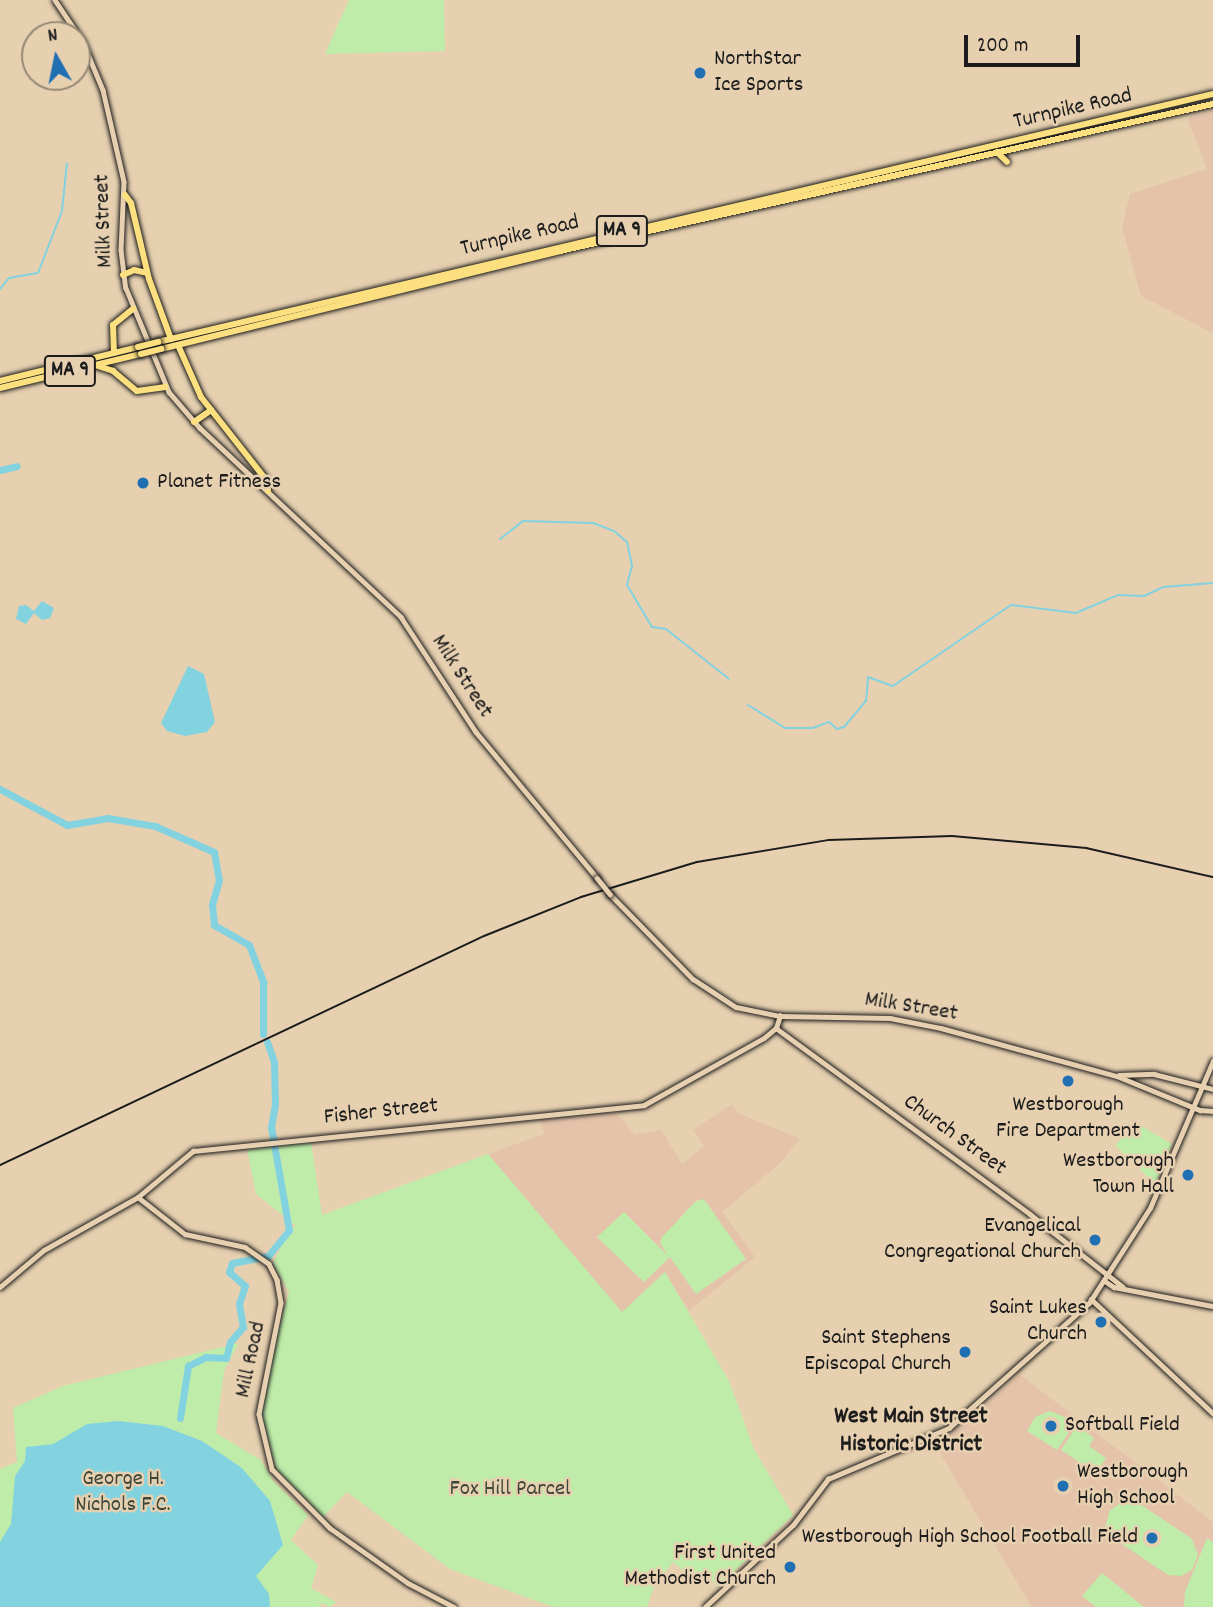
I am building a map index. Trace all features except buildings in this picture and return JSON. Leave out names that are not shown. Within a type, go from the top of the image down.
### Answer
[{"type":"highway","name":"Turnpike Road","points":[[159,346],[171,339],[1213,94]]},
{"type":"highway","name":"Turnpike Road","points":[[0,381],[114,353],[178,345],[560,251],[1213,104]]},
{"type":"highway","points":[[1057,148],[1060,138]]},
{"type":"highway","points":[[997,152],[1007,162]]},
{"type":"highway","points":[[125,195],[131,203],[147,273],[171,339]]},
{"type":"highway","points":[[123,275],[134,270],[147,273]]},
{"type":"highway","points":[[114,353],[113,326],[133,309]]},
{"type":"highway","points":[[178,345],[211,410],[267,481],[268,491]]},
{"type":"highway","name":"Turnpike Road","points":[[0,388],[127,358],[139,351]]},
{"type":"highway","points":[[122,378],[121,366],[127,358]]},
{"type":"highway","points":[[92,366],[109,369],[137,391],[166,387]]},
{"type":"highway","points":[[194,422],[211,410]]},
{"type":"main road","name":"Milk Street","points":[[55,0],[83,42],[100,81],[125,195],[123,275],[133,309],[166,387],[194,422],[401,617],[475,732],[610,894],[713,995],[745,1010],[780,1016],[899,1019],[1117,1076],[1194,1109],[1209,1112]]},
{"type":"main road","points":[[776,1028],[780,1016]]},
{"type":"main road","name":"Fisher Street","points":[[0,1287],[44,1250],[138,1196],[193,1151],[268,1141],[644,1105],[667,1096],[776,1028]]},
{"type":"main road","name":"Church Street","points":[[776,1028],[1123,1287]]},
{"type":"main road","points":[[705,1607],[793,1525],[828,1479],[948,1428],[1091,1299],[1109,1275],[1154,1200],[1213,1061]]},
{"type":"main road","name":"Milk Street","points":[[1117,1076],[1137,1071],[1194,1081],[1212,1089]]},
{"type":"main road","points":[[1194,1081],[1208,1073]]},
{"type":"main road","points":[[1200,1095],[1212,1089]]},
{"type":"main road","points":[[1200,1095],[1209,1112]]},
{"type":"main road","name":"Mill Road","points":[[138,1196],[185,1234],[250,1250],[268,1264],[278,1280],[281,1303],[259,1414],[272,1469],[330,1528],[408,1583],[454,1607]]},
{"type":"main road","points":[[1105,1281],[1213,1306]]},
{"type":"main road","points":[[1091,1299],[1213,1413]]},
{"type":"shaded area","points":[[1213,110],[1213,333],[1141,296],[1122,227],[1130,194],[1207,169],[1187,118]]},
{"type":"shaded area","points":[[732,1104],[738,1113],[800,1139],[779,1164],[722,1212],[755,1257],[689,1311],[665,1272],[622,1313],[488,1154],[544,1134],[540,1120],[616,1113],[635,1135],[661,1130],[682,1164],[704,1146],[693,1130]]},
{"type":"shaded area","name":"Westborough High School","points":[[1019,1374],[1213,1522],[1213,1607],[1032,1607],[934,1443],[972,1418]]},
{"type":"green space","points":[[349,0],[444,0],[445,51],[325,54]]},
{"type":"green space","points":[[1136,1123],[1172,1144],[1155,1184],[1115,1145]]},
{"type":"green space","name":"Fox Hill Parcel","points":[[311,1142],[322,1215],[488,1154],[622,1312],[665,1272],[729,1381],[754,1449],[793,1515],[718,1587],[704,1571],[694,1580],[673,1562],[655,1584],[647,1607],[553,1607],[450,1569],[347,1492],[323,1517],[277,1471],[261,1415],[262,1390],[289,1292],[273,1264],[290,1228],[296,1226],[256,1194],[247,1149]]},
{"type":"green space","points":[[704,1199],[746,1259],[696,1294],[670,1257],[644,1282],[597,1237],[624,1212],[668,1256],[660,1243],[662,1237],[696,1201]]},
{"type":"green space","name":"George H. Nichols F.C.","points":[[239,1343],[224,1371],[216,1433],[261,1460],[273,1481],[308,1515],[291,1540],[318,1565],[311,1588],[336,1602],[330,1607],[318,1602],[322,1607],[0,1607],[0,1469],[17,1462],[13,1408],[63,1386]]},
{"type":"green space","name":"Softball Field","points":[[1050,1411],[1076,1422],[1057,1450],[1027,1431],[1035,1417]]},
{"type":"green space","points":[[1077,1426],[1094,1438],[1089,1446],[1106,1458],[1096,1473],[1061,1450]]},
{"type":"green space","name":"Westborough High School Football Field","points":[[1124,1501],[1140,1504],[1192,1539],[1198,1555],[1192,1570],[1181,1576],[1168,1575],[1104,1532],[1110,1510]]},
{"type":"green space","points":[[1207,1538],[1213,1542],[1213,1607],[1184,1607],[1185,1592]]},
{"type":"green space","points":[[1102,1573],[1144,1607],[1096,1607],[1082,1596]]},
{"type":"water","points":[[42,601],[54,608],[50,618],[42,620],[34,613],[26,624],[16,619],[19,606],[26,605],[34,611]]},
{"type":"water","points":[[188,666],[204,674],[215,722],[207,732],[185,736],[167,731],[161,723]]},
{"type":"water","name":"George H. Nichols F.C.","points":[[118,1421],[163,1426],[202,1441],[242,1468],[270,1501],[283,1545],[256,1576],[269,1594],[270,1607],[0,1607],[0,1542],[11,1524],[15,1476],[25,1461],[26,1447],[53,1444],[87,1424]]},
{"type":"waterway","points":[[0,289],[9,278],[38,273],[62,211],[67,163]]},
{"type":"waterway","points":[[0,470],[17,466]]},
{"type":"waterway","points":[[500,539],[523,521],[593,523],[614,531],[627,542],[632,566],[627,585],[652,627],[666,629],[729,679]]},
{"type":"waterway","points":[[748,705],[785,728],[813,728],[829,722],[837,729],[844,727],[866,701],[868,677],[893,686],[1011,605],[1076,613],[1118,595],[1144,596],[1163,587],[1213,583]]},
{"type":"waterway","points":[[0,789],[67,825],[108,818],[155,826],[214,852],[219,880],[212,905],[214,925],[249,945],[263,982],[263,1034]]},
{"type":"waterway","points":[[180,1418],[188,1366],[206,1357],[226,1358],[230,1342],[243,1327],[239,1304],[245,1286],[229,1272],[232,1263],[268,1256],[289,1230],[271,1127],[275,1104],[274,1062],[267,1042]]},
{"type":"railway","points":[[0,1165],[484,936],[581,897],[697,862],[829,840],[952,836],[1086,848],[1213,877]]},
{"type":"place","name":"NorthStar Ice Sports","points":[[700,73]]},
{"type":"place","name":"Planet Fitness","points":[[143,483]]},
{"type":"place","name":"Westborough Fire Department","points":[[1068,1081]]},
{"type":"place","name":"Westborough Town Hall","points":[[1188,1175]]},
{"type":"place","name":"Evangelical Congregational Church","points":[[1095,1240]]},
{"type":"place","name":"Saint Lukes Church","points":[[1101,1322]]},
{"type":"place","name":"Saint Stephens Episcopal Church","points":[[965,1352]]},
{"type":"place","name":"Softball Field","points":[[1051,1426]]},
{"type":"place","name":"Westborough High School","points":[[1063,1486]]},
{"type":"place","name":"Westborough High School Football Field","points":[[1152,1538]]},
{"type":"place","name":"First United Methodist Church","points":[[790,1567]]},
{"type":"district","name":"West Main Street Historic District","points":[[911,1432]]}]
